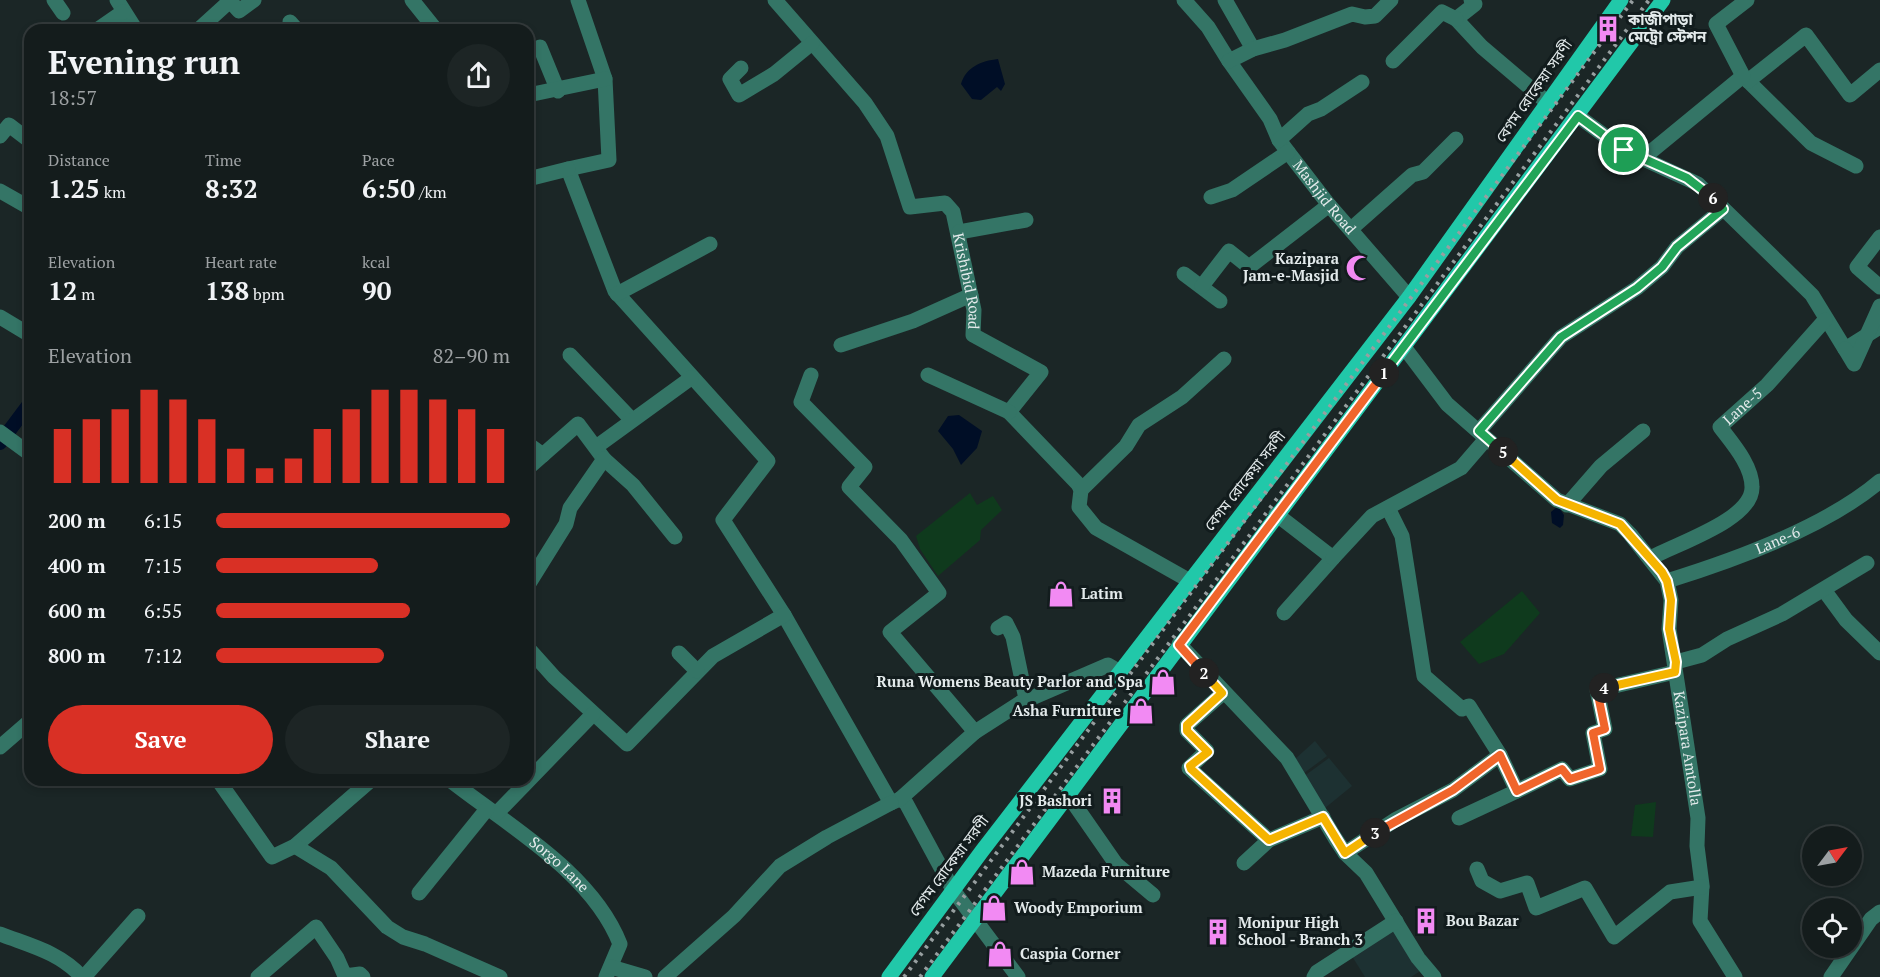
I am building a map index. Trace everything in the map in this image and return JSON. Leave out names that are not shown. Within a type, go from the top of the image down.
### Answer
[{"type":"main road","points":[[932,977],[1276,514],[1578,116],[1663,0]]},
{"type":"main road","name":"বেগম রোকেয়া সরণী","points":[[889,977],[953,890],[1409,297],[1619,1]]},
{"type":"street","points":[[54,0],[63,13]]},
{"type":"street","points":[[205,24],[230,1],[239,11],[254,0]]},
{"type":"street","points":[[412,0],[431,24]]},
{"type":"street","points":[[534,178],[609,160],[605,79],[578,0]]},
{"type":"street","name":"Krishibid Road","points":[[775,0],[865,103],[887,136],[910,207],[949,204],[958,232],[971,295],[973,335],[1041,372],[1009,412]]},
{"type":"street","name":"Mashjid Road","points":[[1184,0],[1208,27],[1270,119],[1284,146],[1329,205],[1409,297]]},
{"type":"street","points":[[1225,0],[1253,49]]},
{"type":"street","points":[[1229,61],[1253,49],[1285,40],[1352,14],[1365,17],[1375,16],[1391,0]]},
{"type":"street","points":[[1456,19],[1475,4],[1471,0]]},
{"type":"street","points":[[1747,0],[1716,24],[1746,78],[1811,143],[1856,166]]},
{"type":"street","points":[[104,24],[120,6],[132,24]]},
{"type":"street","points":[[1393,61],[1442,12],[1456,19],[1482,47],[1548,103]]},
{"type":"street","points":[[1642,159],[1746,78],[1806,35],[1850,95],[1880,70]]},
{"type":"street","points":[[741,68],[730,79],[739,95],[774,74],[812,43]]},
{"type":"street","points":[[540,47],[558,90]]},
{"type":"street","points":[[534,93],[605,79]]},
{"type":"street","points":[[1284,146],[1308,114],[1321,110],[1362,82]]},
{"type":"street","points":[[1578,116],[1624,150],[1698,184],[1791,272],[1812,295],[1825,320],[1854,364],[1880,306]]},
{"type":"street","points":[[0,136],[9,125],[24,136]]},
{"type":"street","points":[[1351,229],[1412,175],[1423,172],[1456,140]]},
{"type":"street","name":"Mashjid Road","points":[[1211,197],[1232,190],[1284,146]]},
{"type":"street","points":[[568,169],[617,294],[768,461],[723,520],[784,615],[895,801],[906,803],[953,890],[1018,977]]},
{"type":"street","points":[[0,190],[24,204]]},
{"type":"street","points":[[1202,286],[1229,251],[1249,267],[1329,205]]},
{"type":"street","points":[[1284,613],[1372,516],[1461,468],[1483,435],[1561,337],[1637,288],[1662,267],[1677,247],[1723,209]]},
{"type":"street","points":[[958,232],[1026,220]]},
{"type":"street","points":[[1880,237],[1857,267],[1880,287]]},
{"type":"street","points":[[617,294],[710,244]]},
{"type":"street","points":[[1184,274],[1220,301]]},
{"type":"street","points":[[841,345],[913,321],[971,295]]},
{"type":"street","points":[[0,317],[24,331]]},
{"type":"street","name":"Lane-5","points":[[1651,558],[1677,544],[1714,529],[1746,503],[1752,486],[1749,471],[1720,427],[1767,385],[1825,320]]},
{"type":"street","points":[[1845,349],[1880,327]]},
{"type":"street","name":"Kazipara Amtolla","points":[[1404,347],[1447,404],[1557,500],[1620,524],[1651,558],[1667,581],[1671,600],[1669,629],[1693,776],[1702,887],[1700,921],[1735,977]]},
{"type":"street","points":[[570,355],[631,419]]},
{"type":"street","points":[[1081,490],[1126,446],[1139,425],[1182,397],[1224,359]]},
{"type":"street","points":[[812,375],[801,402],[865,467],[849,487],[901,540],[939,593],[890,632],[975,732]]},
{"type":"street","points":[[928,375],[1009,412],[1078,484],[1081,490],[1079,507],[1096,528],[1190,581]]},
{"type":"street","points":[[534,575],[566,524],[570,508],[600,453],[631,419],[691,378]]},
{"type":"street","points":[[534,463],[578,424],[600,453],[633,485],[675,537]]},
{"type":"street","points":[[1567,505],[1601,466],[1642,431]]},
{"type":"street","points":[[4,435],[24,450]]},
{"type":"street","points":[[534,448],[543,455]]},
{"type":"street","name":"Lane-6","points":[[1667,581],[1732,561],[1792,534],[1863,496],[1880,482]]},
{"type":"street","points":[[1388,508],[1402,536],[1424,676],[1462,709],[1469,706],[1500,755],[1517,791]]},
{"type":"street","points":[[1276,514],[1333,558]]},
{"type":"street","points":[[1459,818],[1562,769],[1570,779],[1600,769],[1593,733],[1605,729],[1597,690],[1675,667],[1702,655],[1824,590],[1867,563]]},
{"type":"street","points":[[1824,590],[1846,620],[1880,653]]},
{"type":"street","points":[[534,655],[554,677],[627,744],[713,656],[784,615]]},
{"type":"street","points":[[998,628],[1006,623],[1013,637],[1026,699]]},
{"type":"street","points":[[1179,645],[1222,693],[1287,758],[1345,853],[1366,873],[1418,958],[1434,977]]},
{"type":"street","points":[[679,653],[697,671]]},
{"type":"street","points":[[665,977],[734,916],[780,866],[827,837],[895,801],[975,732],[1026,699],[1108,665],[1120,672]]},
{"type":"street","points":[[1222,693],[1187,725],[1187,731],[1208,752],[1190,768],[1269,840]]},
{"type":"street","points":[[534,768],[593,714]]},
{"type":"street","points":[[0,747],[24,726]]},
{"type":"street","points":[[1345,853],[1395,820],[1453,790],[1500,755]]},
{"type":"street","points":[[222,786],[272,857],[295,846],[364,786]]},
{"type":"street","name":"Sorgo Lane","points":[[458,786],[565,871],[606,917],[620,944],[608,972]]},
{"type":"street","points":[[419,893],[514,786]]},
{"type":"street","points":[[1068,795],[1116,864],[1153,895]]},
{"type":"street","points":[[1244,863],[1269,840],[1323,817]]},
{"type":"street","points":[[295,846],[332,868],[387,927],[403,938],[425,944],[500,977]]},
{"type":"street","points":[[1477,869],[1482,881],[1500,891],[1527,883],[1536,908],[1586,888],[1614,937],[1670,892],[1702,887]]},
{"type":"street","points":[[1831,977],[1871,919],[1880,912]]},
{"type":"street","points":[[0,934],[55,954],[83,977],[138,916]]},
{"type":"street","points":[[1314,977],[1317,972],[1396,921]]},
{"type":"street","points":[[258,977],[298,939],[316,927],[337,958],[345,976],[360,974],[363,977]]},
{"type":"street","points":[[608,972],[645,977]]},
{"type":"shaded area","points":[[1315,741],[1327,756],[1304,773],[1294,760]]},
{"type":"shaded area","points":[[1329,758],[1352,786],[1325,808],[1303,777]]},
{"type":"shaded area","points":[[1394,926],[1422,970],[1411,977],[1365,977],[1350,953]]},
{"type":"green space","points":[[970,493],[977,505],[993,496],[1002,510],[981,530],[980,540],[938,576],[920,549],[916,536]]},
{"type":"green space","points":[[1522,591],[1540,613],[1504,654],[1479,664],[1460,642]]},
{"type":"green space","points":[[1656,802],[1653,837],[1631,836],[1635,805]]},
{"type":"water","points":[[998,59],[1005,84],[1001,91],[997,87],[981,100],[972,99],[961,84],[966,73],[980,63]]},
{"type":"water","points":[[959,415],[982,431],[977,448],[961,465],[953,449],[938,431],[948,416]]},
{"type":"water","points":[[1558,506],[1564,515],[1563,525],[1560,528],[1552,523],[1551,512]]},
{"type":"waterway","points":[[0,443],[24,411]]},
{"type":"railway","points":[[904,977],[1633,0]]},
{"type":"railway","points":[[920,977],[1649,0]]},
{"type":"place","name":"কাজীপাড়া মেট্রো স্টেশন","points":[[1608,29]]},
{"type":"place","name":"Kazipara Jam-e-Masjid","points":[[1359,268]]},
{"type":"place","name":"Latim","points":[[1061,594]]},
{"type":"place","name":"Runa Womens Beauty Parlor and Spa","points":[[1163,682]]},
{"type":"place","name":"Asha Furniture","points":[[1141,711]]},
{"type":"place","name":"JS Bashori","points":[[1112,801]]},
{"type":"place","name":"Mazeda Furniture","points":[[1022,872]]},
{"type":"place","name":"Woody Emporium","points":[[994,908]]},
{"type":"place","name":"Bou Bazar","points":[[1426,921]]},
{"type":"place","name":"Monipur High School - Branch 3","points":[[1218,932]]},
{"type":"place","name":"Caspia Corner","points":[[1000,954]]},
{"type":"route","points":[[1578,116],[1624,150],[1698,184],[1723,209],[1677,247],[1662,267],[1637,288],[1561,337],[1479,431],[1557,500],[1620,524],[1662,572],[1667,581],[1671,600],[1669,629],[1676,662],[1675,672],[1597,690],[1605,729],[1593,733],[1600,769],[1570,779],[1562,769],[1517,791],[1500,755],[1453,790],[1395,820],[1345,853],[1323,817],[1269,840],[1190,768],[1208,752],[1187,731],[1187,725],[1222,693],[1179,645],[1578,116]]}]
